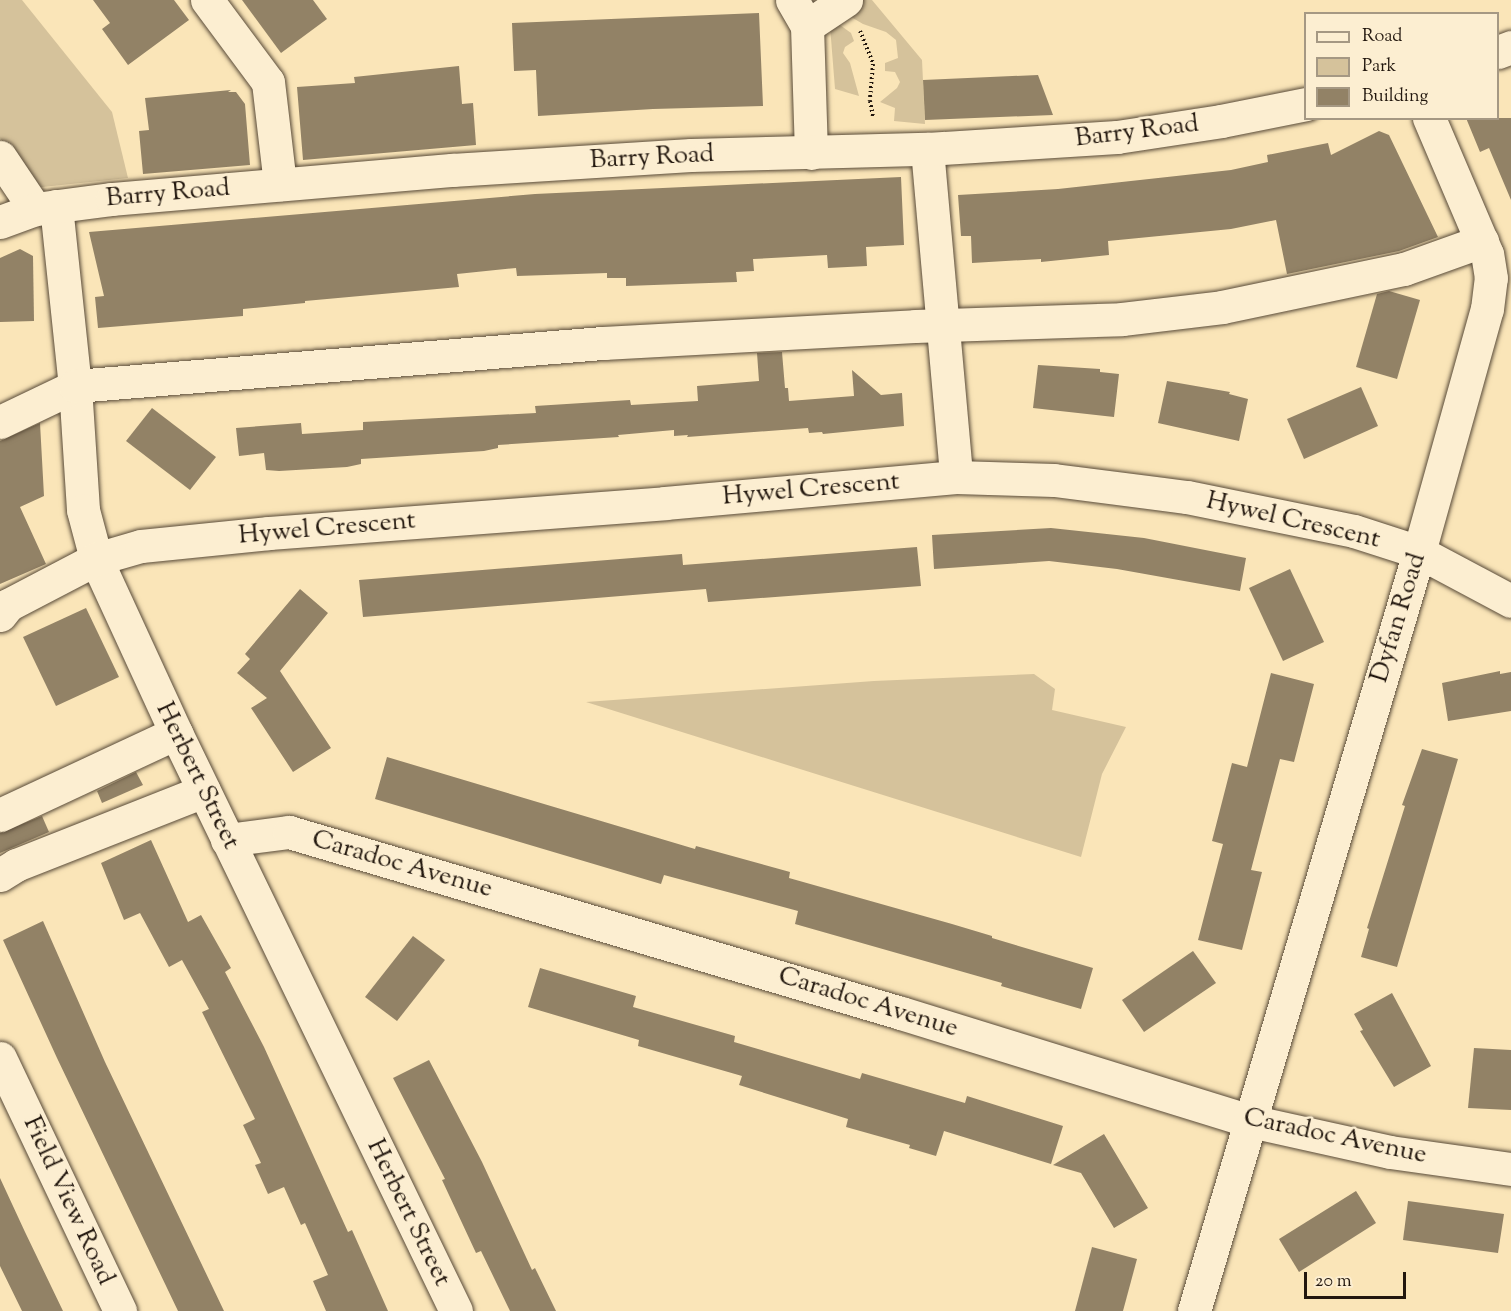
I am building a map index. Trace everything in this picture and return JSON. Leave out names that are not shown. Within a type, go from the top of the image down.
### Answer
[{"type":"street","points":[[207,0],[268,82],[280,184]]},
{"type":"street","points":[[810,153],[819,9]]},
{"type":"street","name":"Barry Road","points":[[0,222],[46,207],[280,184],[584,161],[927,149],[1117,137],[1221,121],[1304,104]]},
{"type":"street","name":"Dyfan Road","points":[[1194,1311],[1419,552],[1486,309],[1491,278],[1482,241],[1430,120]]},
{"type":"street","points":[[927,149],[957,477]]},
{"type":"street","points":[[0,157],[46,207]]},
{"type":"street","name":"Herbert Street","points":[[46,207],[75,386],[83,510],[96,559],[227,840],[456,1311]]},
{"type":"street","points":[[0,422],[75,386],[603,343],[943,324],[1122,319],[1222,307],[1404,269],[1482,241]]},
{"type":"street","name":"Hywel Crescent","points":[[0,615],[8,605],[96,559],[141,546],[257,534],[665,503],[957,477],[1054,480],[1187,497],[1354,531],[1419,552],[1511,601]]},
{"type":"street","points":[[0,815],[176,733]]},
{"type":"street","points":[[0,875],[16,865],[204,791]]},
{"type":"street","name":"Caradoc Avenue","points":[[227,840],[290,832],[890,1010],[1250,1121],[1390,1152],[1511,1169]]},
{"type":"street","name":"Field View Road","points":[[0,1058],[120,1311]]},
{"type":"path","points":[[819,9],[861,33],[873,64],[870,101],[878,150]]},
{"type":"green space","points":[[0,0],[22,0],[112,112],[128,178],[33,188],[0,138]]},
{"type":"green space","points":[[853,0],[872,0],[922,60],[925,124],[894,121],[895,108],[880,102],[897,88],[900,82],[895,72],[885,71],[885,63],[898,58],[896,40],[886,32],[863,24],[846,14]]},
{"type":"green space","points":[[840,25],[851,33],[854,41],[845,47],[843,53],[850,63],[859,96],[835,89],[830,26]]},
{"type":"green space","points":[[1034,674],[1055,689],[1052,710],[1126,727],[1102,774],[1081,857],[586,702],[874,681]]},
{"type":"building","points":[[93,0],[174,0],[189,20],[128,65],[102,29],[110,23]]},
{"type":"building","points":[[242,0],[313,0],[327,19],[281,53]]},
{"type":"building","points":[[759,13],[763,106],[653,109],[538,116],[536,70],[514,71],[512,23]]},
{"type":"building","points":[[459,66],[462,104],[473,103],[476,145],[303,160],[297,87],[355,83],[354,77]]},
{"type":"building","points":[[1038,75],[1053,115],[925,120],[923,80]]},
{"type":"building","points":[[231,90],[228,92],[236,92],[245,104],[250,165],[143,174],[139,131],[149,130],[145,98]]},
{"type":"building","points":[[1511,118],[1511,200],[1489,148],[1480,152],[1467,120]]},
{"type":"building","points":[[1379,131],[1389,135],[1438,237],[1399,251],[1287,274],[1276,220],[1231,229],[1108,241],[1109,255],[1041,262],[1041,259],[972,263],[971,236],[961,236],[958,195],[1058,189],[1231,170],[1268,162],[1267,155],[1328,143],[1331,155]]},
{"type":"building","points":[[901,177],[904,245],[866,247],[867,266],[828,268],[827,255],[753,259],[754,271],[736,272],[737,282],[626,286],[626,278],[607,278],[607,273],[517,276],[516,268],[457,274],[459,287],[243,309],[243,316],[98,328],[95,297],[104,296],[89,232],[535,194]]},
{"type":"building","points":[[20,249],[33,256],[34,321],[0,322],[0,258]]},
{"type":"building","points":[[1389,291],[1420,300],[1397,379],[1356,367],[1377,294]]},
{"type":"building","points":[[782,352],[785,388],[788,388],[789,401],[854,396],[852,370],[881,395],[902,393],[904,426],[823,434],[822,432],[809,433],[808,428],[687,437],[688,435],[674,436],[674,430],[618,435],[619,437],[498,445],[498,448],[484,451],[361,459],[361,464],[347,467],[279,471],[266,470],[264,453],[239,456],[236,428],[301,423],[302,434],[363,430],[363,422],[536,413],[535,406],[630,400],[631,405],[698,401],[697,386],[759,381],[757,353]]},
{"type":"building","points":[[1038,365],[1100,369],[1100,372],[1119,374],[1114,417],[1033,408]]},
{"type":"building","points":[[1167,381],[1230,392],[1229,394],[1248,399],[1239,441],[1158,423]]},
{"type":"building","points":[[1361,387],[1378,426],[1304,459],[1287,419]]},
{"type":"building","points":[[152,408],[216,457],[190,490],[126,441]]},
{"type":"building","points":[[40,423],[44,496],[20,507],[46,564],[0,584],[0,441]]},
{"type":"building","points":[[1051,528],[1144,538],[1246,558],[1240,591],[1117,569],[1049,561],[934,569],[932,535]]},
{"type":"building","points":[[917,547],[921,586],[708,602],[706,589],[363,617],[359,580],[682,554],[683,565]]},
{"type":"building","points":[[1290,569],[1324,642],[1283,661],[1249,588]]},
{"type":"building","points":[[300,589],[328,613],[280,671],[331,748],[293,772],[251,708],[267,698],[237,673],[250,659],[245,654]]},
{"type":"building","points":[[86,608],[119,677],[56,706],[23,637]]},
{"type":"building","points":[[1500,671],[1500,674],[1511,672],[1511,711],[1448,721],[1442,683]]},
{"type":"building","points":[[1271,673],[1314,684],[1294,762],[1280,759],[1251,870],[1262,872],[1242,950],[1198,940],[1223,844],[1212,841],[1232,763],[1247,767]]},
{"type":"building","points":[[1422,749],[1458,759],[1397,967],[1361,957],[1369,929],[1367,928],[1405,806],[1402,805]]},
{"type":"building","points":[[387,757],[695,849],[696,846],[790,872],[789,878],[952,924],[1093,968],[1081,1009],[1001,986],[1002,983],[795,924],[798,911],[664,875],[661,884],[375,799]]},
{"type":"building","points":[[136,772],[143,785],[102,803],[97,791]]},
{"type":"building","points":[[42,816],[49,832],[0,853],[0,833]]},
{"type":"building","points":[[151,840],[188,922],[201,915],[231,968],[225,972],[264,1047],[348,1232],[352,1230],[388,1311],[326,1311],[313,1281],[328,1275],[305,1223],[301,1225],[284,1187],[268,1194],[255,1165],[261,1163],[243,1125],[255,1119],[202,1012],[209,1009],[182,960],[169,967],[140,913],[124,920],[101,863]]},
{"type":"building","points":[[43,921],[105,1062],[224,1311],[178,1311],[57,1058],[3,940]]},
{"type":"building","points":[[413,936],[445,960],[397,1021],[365,997]]},
{"type":"building","points":[[1193,951],[1216,983],[1144,1032],[1122,1000]]},
{"type":"building","points":[[540,968],[636,996],[633,1007],[735,1036],[734,1042],[860,1079],[862,1073],[965,1103],[967,1096],[1063,1126],[1051,1164],[944,1131],[936,1156],[909,1148],[910,1145],[846,1127],[848,1119],[739,1085],[742,1076],[638,1046],[639,1040],[528,1007]]},
{"type":"building","points":[[1392,993],[1431,1066],[1394,1087],[1360,1031],[1363,1030],[1354,1014]]},
{"type":"building","points":[[1474,1048],[1511,1050],[1511,1110],[1468,1108]]},
{"type":"building","points":[[429,1060],[482,1162],[532,1270],[535,1268],[556,1311],[510,1311],[481,1251],[476,1253],[442,1180],[445,1179],[393,1078]]},
{"type":"building","points":[[1104,1134],[1148,1208],[1114,1228],[1081,1173],[1053,1165]]},
{"type":"building","points":[[0,1178],[63,1311],[22,1311],[0,1266]]},
{"type":"building","points":[[1356,1191],[1376,1223],[1299,1272],[1279,1239]]},
{"type":"building","points":[[1408,1201],[1504,1214],[1498,1253],[1403,1240]]},
{"type":"building","points":[[1092,1247],[1137,1259],[1123,1311],[1075,1311]]}]
